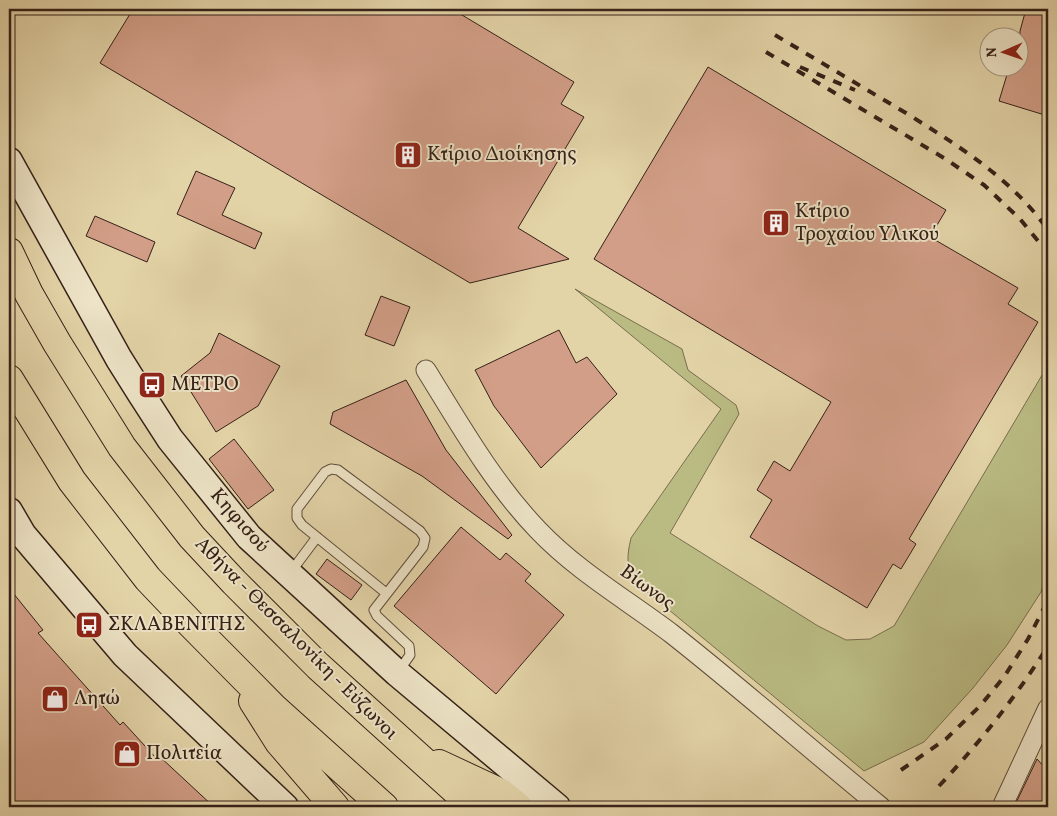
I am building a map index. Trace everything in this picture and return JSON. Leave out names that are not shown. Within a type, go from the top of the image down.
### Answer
[{"type":"highway","name":"Αθήνα - Θεσσαλονίκη - Εύζωνοι","points":[[9,252],[29,294],[57,343],[118,440],[192,537],[240,589],[318,666],[474,807]]},
{"type":"highway","points":[[9,379],[72,480],[148,578],[275,708],[384,807]]},
{"type":"highway","points":[[227,660],[279,742],[335,807]]},
{"type":"highway","points":[[411,752],[501,793],[518,807]]},
{"type":"main road","name":"Κηφισού","points":[[9,161],[119,359],[170,439],[249,537],[396,673],[557,807]]},
{"type":"main road","points":[[9,511],[16,539],[125,655],[285,807]]},
{"type":"street","name":"Βίωνος","points":[[426,370],[470,442],[505,493],[539,531],[575,564],[672,635],[881,807]]},
{"type":"street","points":[[1002,807],[1048,708]]},
{"type":"lane","points":[[386,593],[302,525],[297,518],[297,509],[325,472],[331,469],[338,470],[420,531],[425,538],[424,547],[374,610],[377,616],[409,646],[410,655],[396,673]]},
{"type":"lane","points":[[289,575],[317,537]]},
{"type":"green space","points":[[575,289],[682,349],[688,370],[736,405],[739,414],[670,533],[818,626],[846,640],[870,639],[894,626],[1048,365],[1048,570],[1041,592],[1007,645],[973,688],[924,742],[864,771],[634,581],[628,560],[631,538],[721,409]]},
{"type":"building","name":"Κτίριο Διοίκησης","points":[[133,9],[452,9],[574,82],[561,104],[584,117],[518,228],[569,259],[470,283],[100,63]]},
{"type":"building","points":[[1026,9],[1048,9],[1048,116],[999,101],[1006,78],[1030,78],[1030,28],[1021,28]]},
{"type":"building","points":[[708,67],[946,210],[930,237],[1018,288],[1008,304],[1038,322],[909,539],[916,544],[901,569],[893,564],[867,608],[750,537],[772,500],[757,490],[774,461],[790,471],[831,402],[594,259]]},
{"type":"building","points":[[196,171],[235,188],[222,215],[262,233],[255,249],[177,214]]},
{"type":"building","points":[[95,216],[155,242],[147,262],[86,236]]},
{"type":"building","points":[[381,296],[410,307],[394,346],[365,335]]},
{"type":"building","points":[[559,330],[576,363],[587,357],[617,394],[541,468],[494,406],[475,370]]},
{"type":"building","points":[[219,333],[280,366],[258,406],[216,432],[181,376],[210,353]]},
{"type":"building","points":[[406,380],[446,450],[512,535],[508,539],[422,476],[330,424],[333,412]]},
{"type":"building","points":[[234,439],[274,490],[248,509],[209,459]]},
{"type":"building","points":[[461,527],[500,560],[506,553],[531,574],[525,581],[564,615],[496,694],[394,606]]},
{"type":"building","points":[[327,559],[362,585],[351,600],[316,574]]},
{"type":"building","points":[[9,588],[43,630],[38,633],[120,725],[123,722],[156,758],[158,755],[214,807],[9,807]]},
{"type":"building","points":[[1037,759],[1048,771],[1048,807],[1014,807]]},
{"type":"railway","points":[[775,35],[906,113],[965,151],[1018,195],[1048,230]]},
{"type":"railway","points":[[766,52],[944,158],[984,185],[1020,219],[1048,253]]},
{"type":"railway","points":[[800,67],[855,90]]},
{"type":"railway","points":[[901,770],[946,739],[980,706],[1004,677],[1028,639],[1048,600]]},
{"type":"railway","points":[[939,786],[997,719],[1048,646]]},
{"type":"place","name":"Κτίριο Διοίκησης","points":[[408,155]]},
{"type":"place","name":"Κτίριο Τροχαίου Υλικού","points":[[776,223]]},
{"type":"place","name":"ΜΕΤΡΟ","points":[[152,385]]},
{"type":"place","name":"ΣΚΛΑΒΕΝΙΤΗΣ","points":[[89,625]]},
{"type":"place","name":"Λητώ","points":[[55,699]]},
{"type":"place","name":"Πολιτεία","points":[[127,754]]}]
